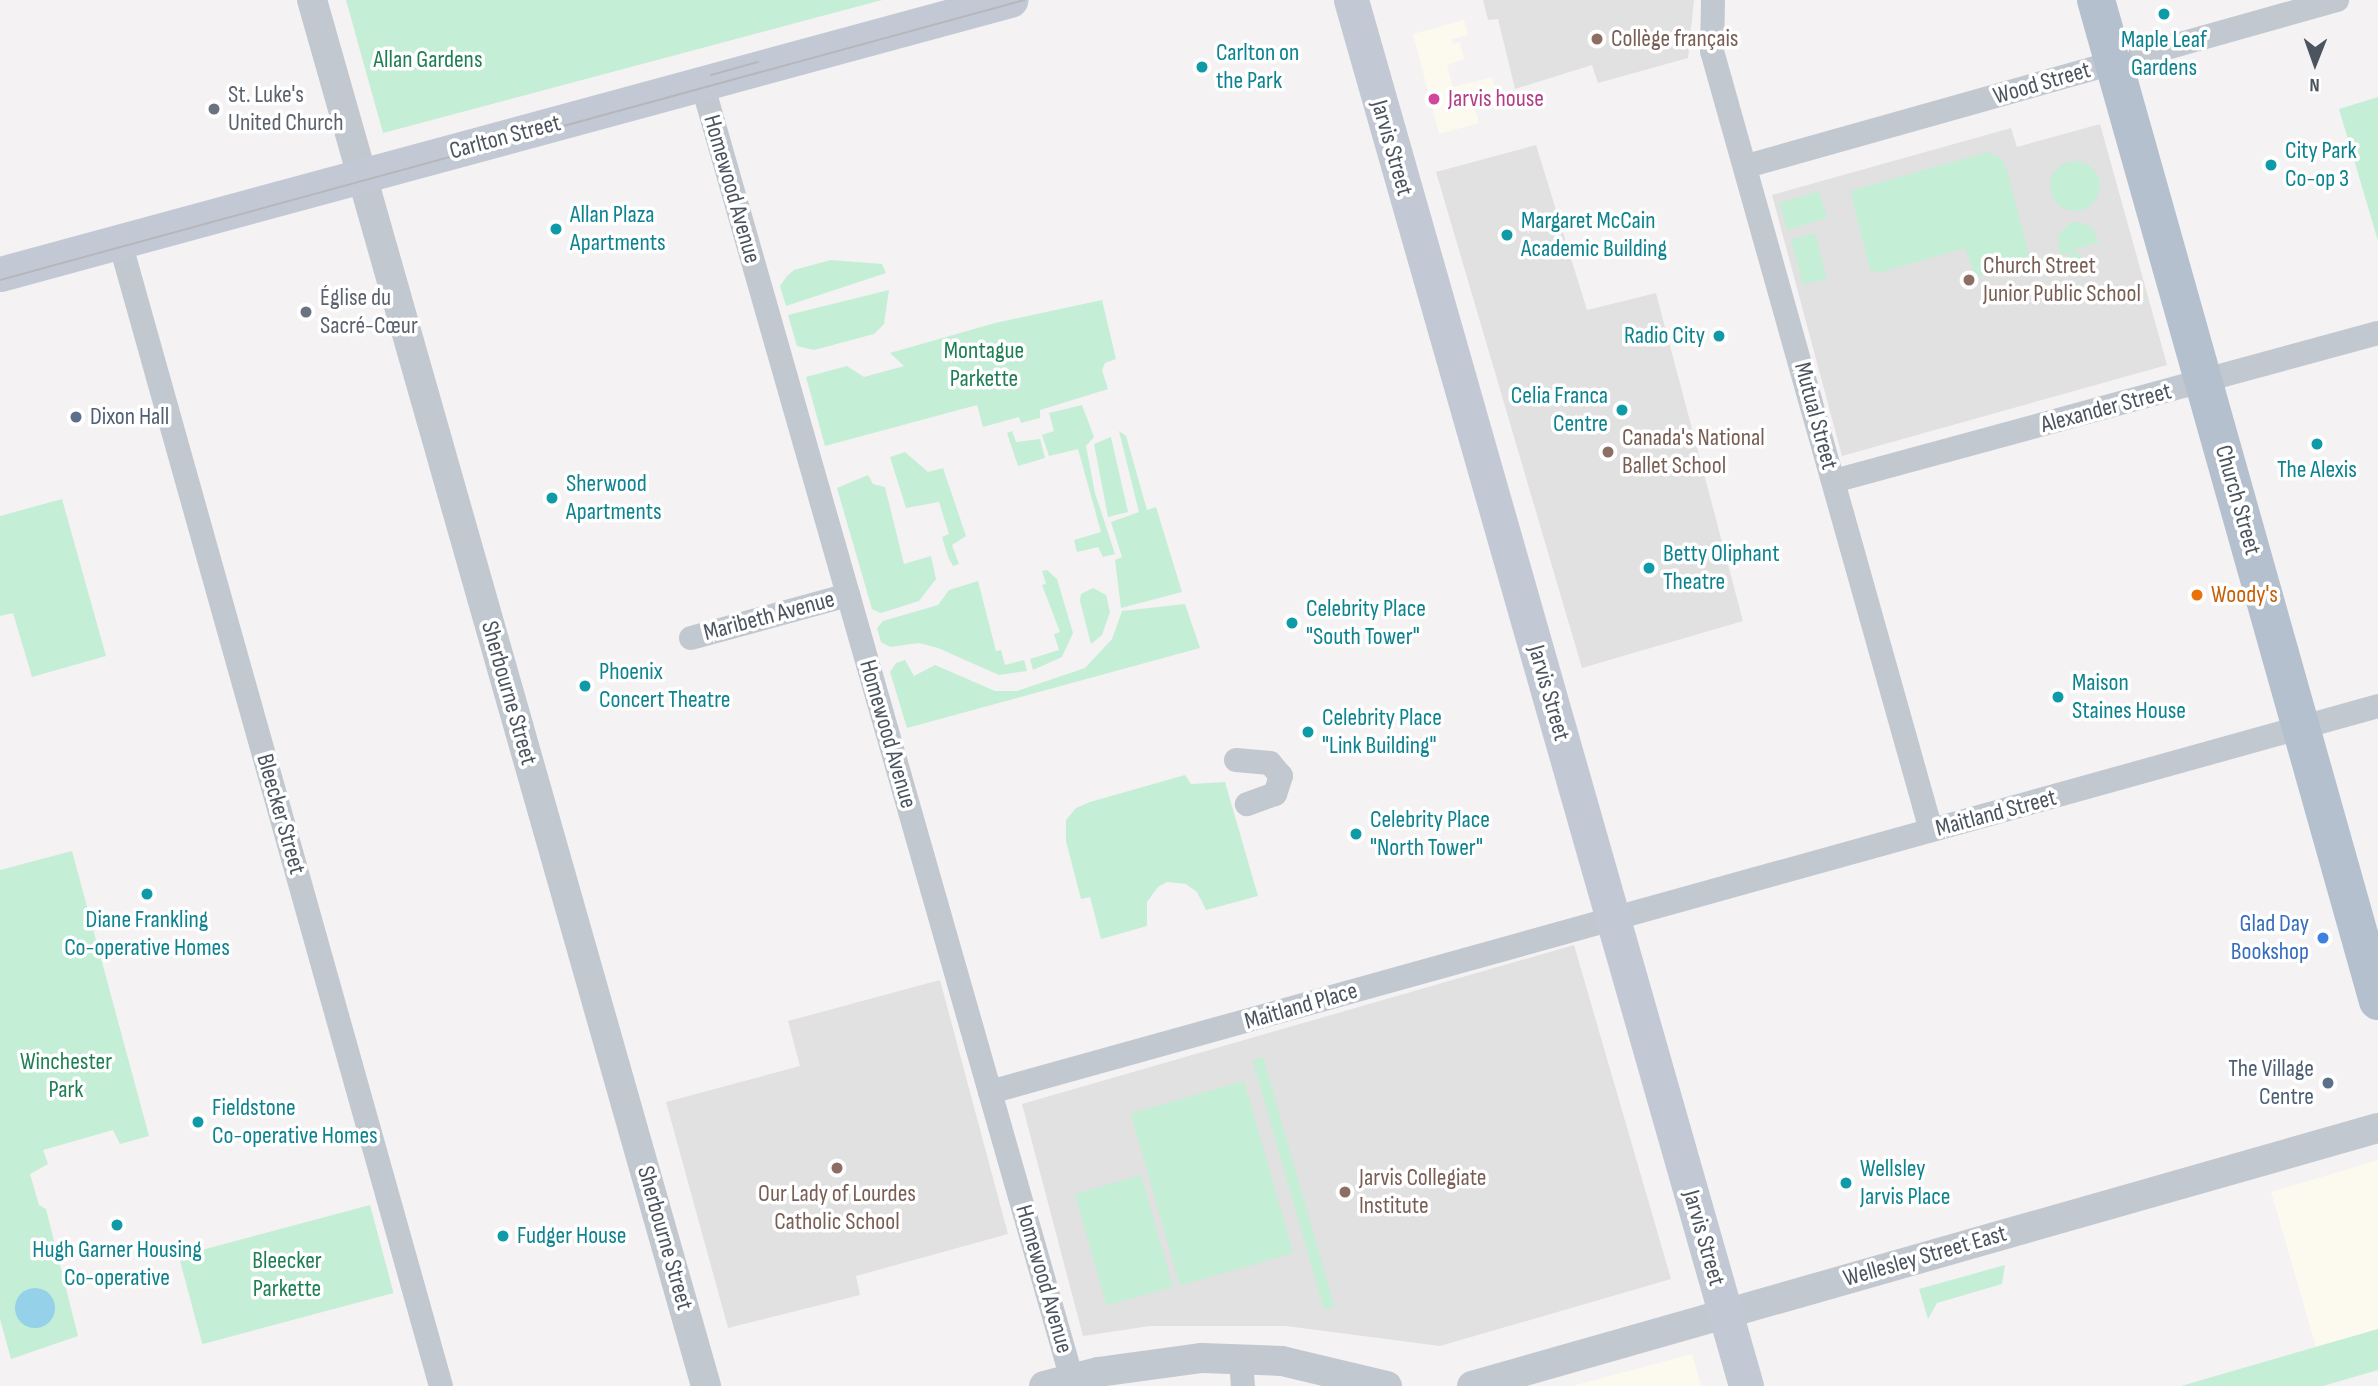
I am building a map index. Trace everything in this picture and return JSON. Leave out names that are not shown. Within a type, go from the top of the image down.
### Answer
[{"type":"main road","name":"Carlton Street","points":[[0,274],[1010,0]]},
{"type":"main road","name":"Jarvis Street","points":[[1350,0],[1746,1386]]},
{"type":"main road","name":"Church Street","points":[[2096,0],[2378,1001]]},
{"type":"street","name":"Sherbourne Street","points":[[312,0],[706,1386]]},
{"type":"street","name":"Mutual Street","points":[[1713,0],[1711,44],[1931,830]]},
{"type":"street","name":"Wood Street","points":[[1746,166],[2337,0]]},
{"type":"street","name":"Homewood Avenue","points":[[702,83],[990,1092],[1063,1383]]},
{"type":"street","name":"Bleecker Street","points":[[120,242],[442,1386]]},
{"type":"street","name":"Alexander Street","points":[[1833,481],[2378,333]]},
{"type":"street","name":"Maribeth Avenue","points":[[691,638],[848,595]]},
{"type":"street","name":"Maitland Street","points":[[1613,919],[2378,706]]},
{"type":"street","points":[[1236,760],[1270,763],[1281,776],[1275,794],[1247,804]]},
{"type":"street","name":"Maitland Place","points":[[990,1092],[1613,919]]},
{"type":"street","name":"Wellesley Street East","points":[[1472,1386],[2378,1128]]},
{"type":"street","points":[[1063,1383],[1164,1360],[1242,1372],[1309,1366],[1387,1386]]},
{"type":"shaded area","name":"Collège français","points":[[1483,0],[1694,0],[1688,58],[1598,83],[1592,65],[1515,89],[1498,19],[1488,20]]},
{"type":"shaded area","points":[[1464,20],[1468,35],[1452,39],[1453,44],[1460,42],[1464,59],[1447,65],[1453,87],[1492,77],[1497,94],[1473,101],[1479,123],[1439,134],[1413,34]]},
{"type":"shaded area","name":"Church Street Junior Public School","points":[[2100,124],[2167,365],[1842,456],[1772,195],[2011,128],[2017,147]]},
{"type":"shaded area","name":"Canada's National Ballet School","points":[[1536,145],[1587,310],[1656,293],[1743,621],[1582,668],[1436,172]]},
{"type":"shaded area","name":"Jarvis Collegiate Institute","points":[[1574,945],[1671,1279],[1440,1346],[1286,1326],[1150,1326],[1083,1336],[1022,1104]]},
{"type":"shaded area","name":"Our Lady of Lourdes Catholic School","points":[[940,980],[1008,1234],[856,1276],[860,1295],[728,1328],[666,1102],[800,1066],[788,1021]]},
{"type":"shaded area","points":[[2378,1160],[2378,1329],[2316,1347],[2271,1192]]},
{"type":"shaded area","points":[[1692,1354],[1701,1386],[1572,1386]]},
{"type":"green space","name":"Allan Gardens","points":[[346,0],[882,0],[383,133]]},
{"type":"green space","points":[[2378,97],[2378,241],[2339,109]]},
{"type":"green space","points":[[1988,152],[2002,159],[2007,171],[2031,262],[1976,277],[1965,248],[1878,273],[1870,270],[1850,191]]},
{"type":"green space","points":[[2075,161],[2093,168],[2100,186],[2093,204],[2075,211],[2057,204],[2050,186],[2057,168]]},
{"type":"green space","points":[[1819,191],[1827,218],[1787,230],[1779,203]]},
{"type":"green space","points":[[2078,222],[2092,227],[2099,242],[2074,250],[2083,258],[2072,272],[2062,274],[2061,265],[2072,251],[2060,255],[2058,236],[2070,223]]},
{"type":"green space","points":[[1815,233],[1827,278],[1803,285],[1791,239]]},
{"type":"green space","points":[[831,260],[882,264],[886,273],[786,306],[780,286],[787,276],[794,270]]},
{"type":"green space","points":[[889,290],[884,324],[874,334],[814,350],[797,346],[788,315]]},
{"type":"green space","name":"Montague Parkette","points":[[1102,300],[1116,359],[1105,363],[1102,370],[1108,389],[1040,410],[1040,418],[1021,423],[1019,417],[983,427],[977,405],[825,446],[806,377],[847,366],[864,377],[904,366],[890,353],[995,323]]},
{"type":"green space","points":[[1082,405],[1094,437],[1086,446],[1095,493],[1115,554],[1103,557],[1098,547],[1077,552],[1074,540],[1101,532],[1078,449],[1049,456],[1042,435],[1054,431],[1049,413]]},
{"type":"green space","points":[[1012,431],[1016,442],[1040,439],[1045,458],[1018,466],[1007,433]]},
{"type":"green space","points":[[1119,431],[1126,436],[1147,510],[1156,507],[1182,592],[1121,608],[1115,560],[1122,557],[1111,522],[1139,512]]},
{"type":"green space","points":[[1111,437],[1128,512],[1108,517],[1094,444]]},
{"type":"green space","points":[[905,452],[928,472],[943,468],[966,536],[952,545],[959,564],[953,566],[948,557],[942,537],[949,534],[939,502],[906,508],[890,457]]},
{"type":"green space","points":[[868,475],[873,484],[885,487],[904,564],[931,556],[936,579],[919,601],[881,613],[872,609],[837,488]]},
{"type":"green space","points":[[62,499],[106,656],[32,677],[13,613],[0,616],[0,516]]},
{"type":"green space","points":[[1047,570],[1057,579],[1073,633],[1062,657],[1033,670],[1030,659],[1059,650],[1054,634],[1060,632],[1042,585],[1046,584],[1042,571]]},
{"type":"green space","points":[[978,581],[996,651],[1001,650],[1005,665],[1024,660],[1027,671],[999,675],[938,648],[919,643],[890,647],[881,642],[877,628],[883,621],[938,605],[949,590]]},
{"type":"green space","points":[[1093,588],[1106,595],[1110,612],[1102,635],[1091,644],[1080,601],[1081,594]]},
{"type":"green space","points":[[1185,604],[1200,648],[907,728],[890,672],[896,663],[905,660],[914,676],[935,665],[995,691],[1017,691],[1085,668],[1112,639],[1122,611]]},
{"type":"green space","points":[[1185,775],[1191,784],[1225,782],[1258,896],[1206,910],[1197,892],[1186,884],[1167,882],[1158,887],[1147,902],[1147,926],[1101,939],[1090,897],[1081,899],[1066,841],[1066,820],[1076,808],[1090,802]]},
{"type":"green space","name":"Winchester Park","points":[[72,851],[149,1136],[120,1144],[113,1130],[43,1150],[48,1164],[30,1174],[39,1205],[46,1209],[78,1336],[11,1359],[0,1319],[0,870]]},
{"type":"green space","points":[[1263,1057],[1335,1307],[1324,1310],[1252,1060]]},
{"type":"green space","points":[[1244,1081],[1293,1253],[1180,1286],[1131,1114]]},
{"type":"green space","points":[[1141,1175],[1173,1287],[1107,1306],[1075,1194]]},
{"type":"green space","name":"Bleecker Parkette","points":[[370,1205],[394,1293],[202,1344],[179,1256]]},
{"type":"green space","points":[[2005,1265],[2002,1284],[1937,1303],[1928,1319],[1919,1289]]},
{"type":"green space","points":[[2378,1329],[2378,1370],[2323,1386],[2181,1386]]},
{"type":"water","points":[[35,1288],[49,1294],[55,1308],[49,1322],[35,1328],[21,1322],[15,1308],[21,1294]]},
{"type":"tram line","points":[[0,280],[1024,0]]},
{"type":"tram line","points":[[711,75],[758,62]]},
{"type":"place","name":"Maple Leaf Gardens","points":[[2164,14]]},
{"type":"place","name":"Collège français","points":[[1597,39]]},
{"type":"place","name":"Carlton on the Park","points":[[1202,67]]},
{"type":"place","name":"Jarvis house","points":[[1434,99]]},
{"type":"place","name":"St. Luke's United Church","points":[[214,109]]},
{"type":"place","name":"City Park Co-op 3","points":[[2271,165]]},
{"type":"place","name":"Allan Plaza Apartments","points":[[556,229]]},
{"type":"place","name":"Margaret McCain Academic Building","points":[[1507,235]]},
{"type":"place","name":"Church Street Junior Public School","points":[[1969,280]]},
{"type":"place","name":"Église du Sacré-Cœur","points":[[306,312]]},
{"type":"place","name":"Radio City","points":[[1719,336]]},
{"type":"place","name":"Celia Franca Centre","points":[[1622,410]]},
{"type":"place","name":"Dixon Hall","points":[[76,417]]},
{"type":"place","name":"The Alexis","points":[[2317,444]]},
{"type":"place","name":"Canada's National Ballet School","points":[[1608,452]]},
{"type":"place","name":"Sherwood Apartments","points":[[552,498]]},
{"type":"place","name":"Betty Oliphant Theatre","points":[[1649,568]]},
{"type":"place","name":"Woody's","points":[[2197,595]]},
{"type":"place","name":"Celebrity Place \"South Tower\"","points":[[1292,623]]},
{"type":"place","name":"Phoenix Concert Theatre","points":[[585,686]]},
{"type":"place","name":"Maison Staines House","points":[[2058,697]]},
{"type":"place","name":"Celebrity Place \"Link Building\"","points":[[1308,732]]},
{"type":"place","name":"Celebrity Place \"North Tower\"","points":[[1356,834]]},
{"type":"place","name":"Diane Frankling Co-operative Homes","points":[[147,894]]},
{"type":"place","name":"Glad Day Bookshop","points":[[2323,938]]},
{"type":"place","name":"The Village Centre","points":[[2328,1083]]},
{"type":"place","name":"Fieldstone Co-operative Homes","points":[[198,1122]]},
{"type":"place","name":"Our Lady of Lourdes Catholic School","points":[[837,1168]]},
{"type":"place","name":"Wellsley Jarvis Place","points":[[1846,1183]]},
{"type":"place","name":"Jarvis Collegiate Institute","points":[[1345,1192]]},
{"type":"place","name":"Hugh Garner Housing Co-operative","points":[[117,1225]]},
{"type":"place","name":"Fudger House","points":[[503,1236]]}]
